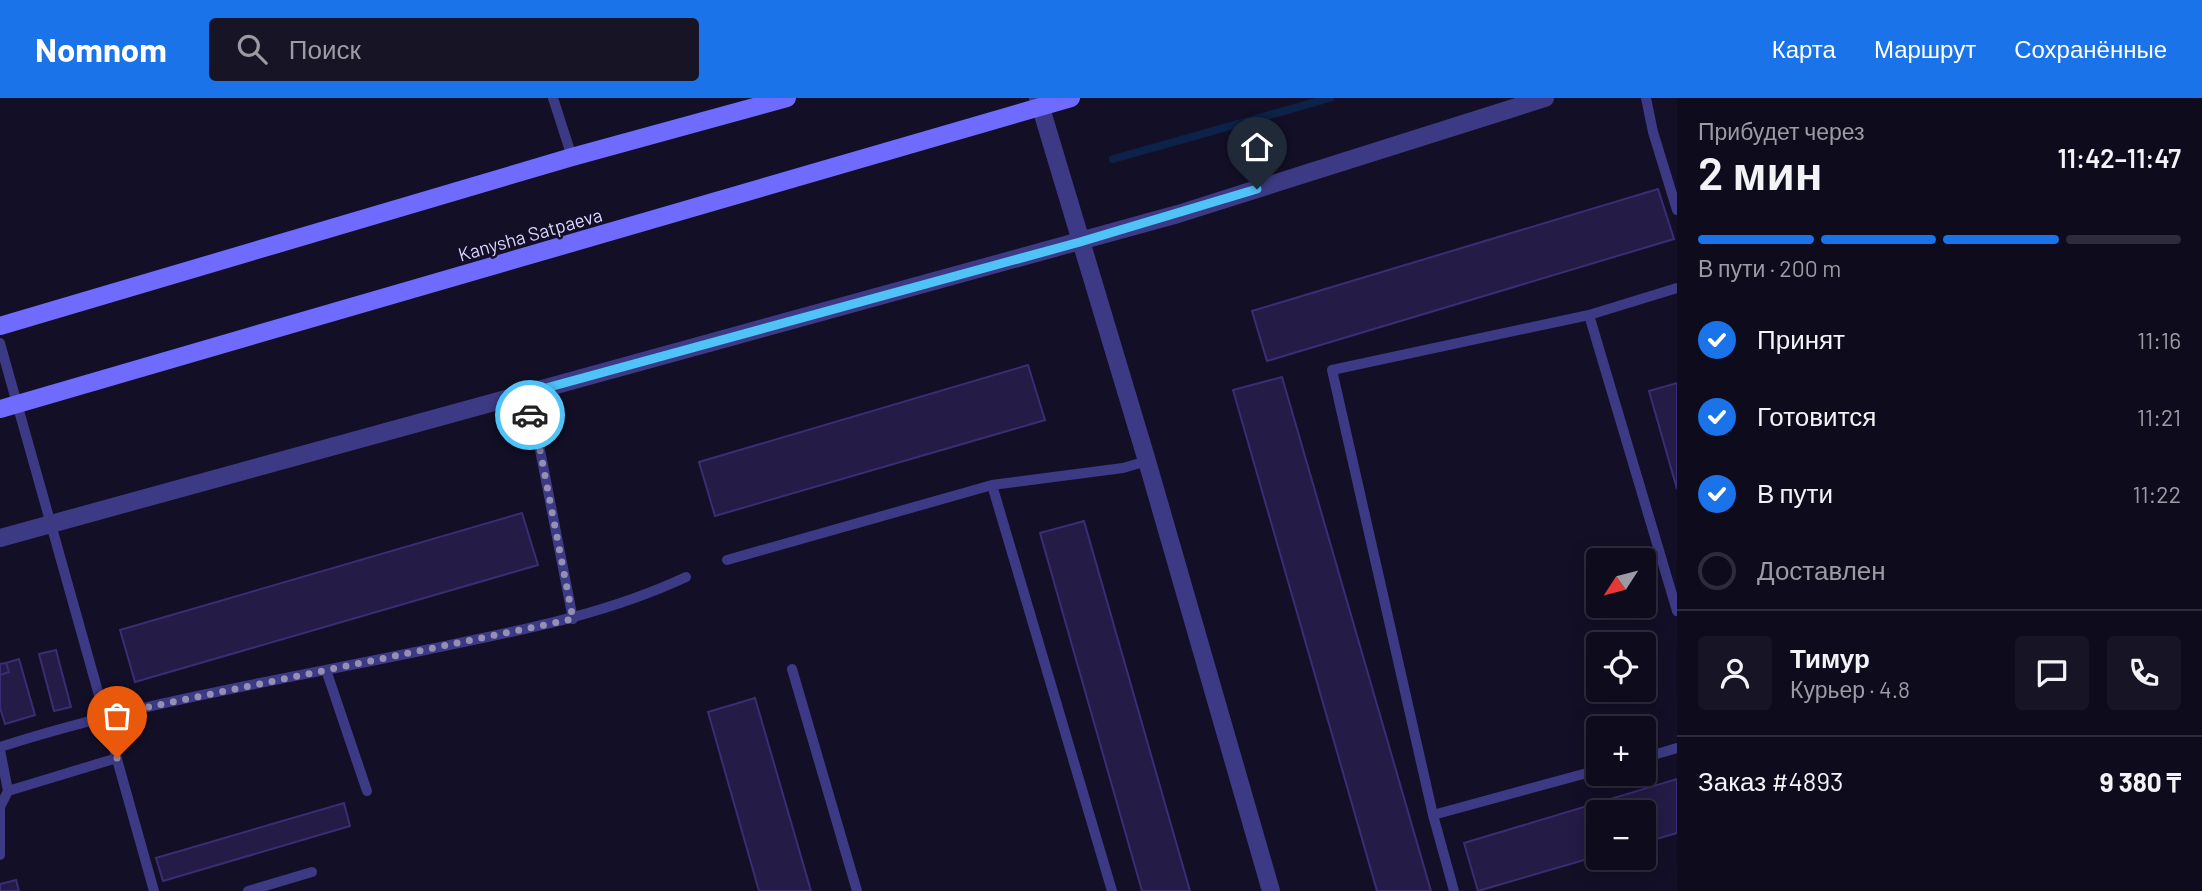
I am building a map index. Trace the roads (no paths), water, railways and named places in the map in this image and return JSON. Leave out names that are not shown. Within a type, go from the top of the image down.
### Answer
[{"type":"main road","points":[[0,326],[572,157],[787,98]]},
{"type":"main road","name":"Kanysha Satpaeva","points":[[8,407],[1039,103],[1071,98]]},
{"type":"street","points":[[0,538],[1080,242],[1191,210],[1545,98]]},
{"type":"street","points":[[1039,103],[1147,461],[1271,891]]},
{"type":"lane","points":[[553,98],[572,157]]},
{"type":"lane","points":[[1646,98],[1653,132],[1677,210]]},
{"type":"lane","points":[[1454,891],[1433,815],[1332,370],[1589,315],[1677,288]]},
{"type":"lane","points":[[1589,315],[1677,611]]},
{"type":"lane","points":[[0,343],[8,407],[50,523],[154,891]]},
{"type":"lane","points":[[524,394],[540,450],[573,619]]},
{"type":"lane","points":[[727,560],[992,485],[1123,468],[1147,461]]},
{"type":"lane","points":[[992,485],[1112,891]]},
{"type":"lane","points":[[0,855],[0,807],[8,791],[0,749],[105,716],[573,619],[659,590],[686,577]]},
{"type":"lane","points":[[792,668],[857,891]]},
{"type":"lane","points":[[326,670],[367,791]]},
{"type":"lane","points":[[1656,754],[1677,748]]},
{"type":"lane","points":[[8,791],[117,758]]},
{"type":"lane","points":[[1433,815],[1586,773]]},
{"type":"lane","points":[[248,891],[312,872]]},
{"type":"waterway","points":[[1113,159],[1330,98]]}]
